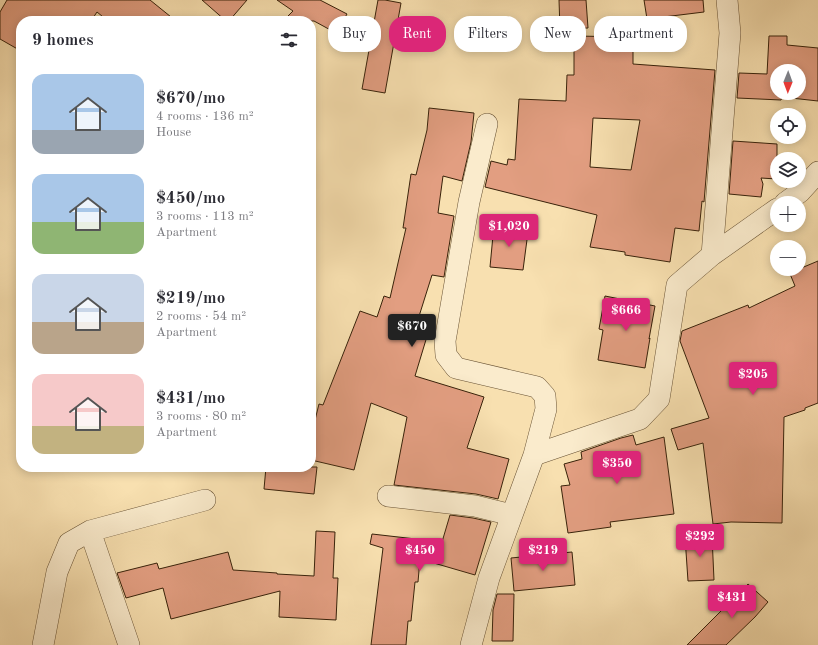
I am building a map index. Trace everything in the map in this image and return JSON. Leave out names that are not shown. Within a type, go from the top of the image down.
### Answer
[{"type":"street","points":[[712,255],[730,34],[727,0]]},
{"type":"street","points":[[471,645],[489,578],[534,455],[546,409],[546,396],[537,387],[456,368],[446,355],[445,341],[469,202],[487,124]]},
{"type":"street","points":[[795,196],[818,172]]},
{"type":"street","points":[[534,455],[640,418],[659,399],[677,285],[712,255],[770,214]]},
{"type":"street","points":[[388,496],[475,506],[512,515]]},
{"type":"street","points":[[43,645],[57,572],[69,543],[90,531],[204,500]]},
{"type":"street","points":[[90,531],[129,645]]},
{"type":"building","points":[[7,0],[150,0],[170,16],[102,16],[97,12],[94,16],[16,16],[16,48],[0,39],[0,12]]},
{"type":"building","points":[[202,0],[247,0],[233,16],[220,16]]},
{"type":"building","points":[[277,0],[320,0],[347,14],[346,16],[328,16],[328,29],[316,22],[316,16],[288,16],[293,11]]},
{"type":"building","points":[[378,0],[401,3],[399,16],[389,16],[389,52],[392,52],[385,93],[362,89],[369,52],[381,52],[381,16],[375,16]]},
{"type":"building","points":[[559,0],[586,0],[588,28],[586,28],[586,16],[560,16]]},
{"type":"building","points":[[644,0],[703,0],[704,12],[671,16],[647,16]]},
{"type":"building","points":[[586,36],[594,36],[594,52],[633,52],[633,64],[715,70],[704,202],[702,201],[699,231],[675,228],[670,262],[625,255],[625,252],[590,247],[597,215],[485,187],[491,161],[507,165],[508,159],[515,160],[519,99],[566,101],[567,75],[574,75],[574,52],[586,52]],"holes":[[[593,118],[640,120],[631,170],[590,167]]]},
{"type":"building","points":[[769,36],[787,36],[787,45],[818,48],[818,101],[806,100],[806,64],[770,64],[770,100],[737,98],[739,73],[767,74]]},
{"type":"building","points":[[429,108],[474,113],[471,142],[462,181],[443,176],[438,213],[454,216],[444,277],[432,275],[415,329],[428,333],[415,376],[484,397],[467,448],[509,459],[498,499],[476,494],[394,485],[407,417],[371,403],[354,470],[316,461],[316,416],[319,404],[323,405],[360,311],[377,317],[384,296],[390,298],[406,228],[403,228],[411,174],[416,175],[427,130]]},
{"type":"building","points":[[733,141],[777,144],[777,152],[770,152],[770,179],[761,178],[763,184],[761,197],[729,194]]},
{"type":"building","points":[[494,225],[528,232],[523,270],[490,267]]},
{"type":"building","points":[[818,261],[818,403],[805,408],[805,410],[784,417],[782,523],[731,522],[713,524],[703,443],[678,450],[671,429],[709,418],[680,341],[682,331],[748,305],[749,308],[795,286],[791,276],[806,276],[806,266]]},
{"type":"building","points":[[605,296],[655,306],[645,368],[598,360],[603,330],[599,329]]},
{"type":"building","points":[[633,435],[636,445],[664,437],[674,514],[610,522],[611,527],[568,533],[561,486],[570,485],[564,464],[582,459],[581,452]]},
{"type":"building","points":[[317,467],[314,494],[264,489],[266,472],[316,472]]},
{"type":"building","points":[[450,515],[491,522],[475,575],[420,559],[418,582],[415,582],[411,621],[408,621],[406,645],[371,645],[383,548],[370,544],[372,534],[442,542]]},
{"type":"building","points":[[316,531],[335,532],[333,578],[338,578],[336,620],[279,617],[280,591],[171,619],[163,588],[126,598],[117,573],[157,563],[159,569],[228,552],[233,570],[314,576]]},
{"type":"building","points":[[712,536],[714,580],[688,581],[685,537]]},
{"type":"building","points":[[572,552],[575,585],[514,591],[511,558]]},
{"type":"building","points":[[748,584],[768,602],[755,617],[726,645],[687,645]]},
{"type":"building","points":[[497,594],[514,594],[513,641],[492,641],[493,610]]}]
